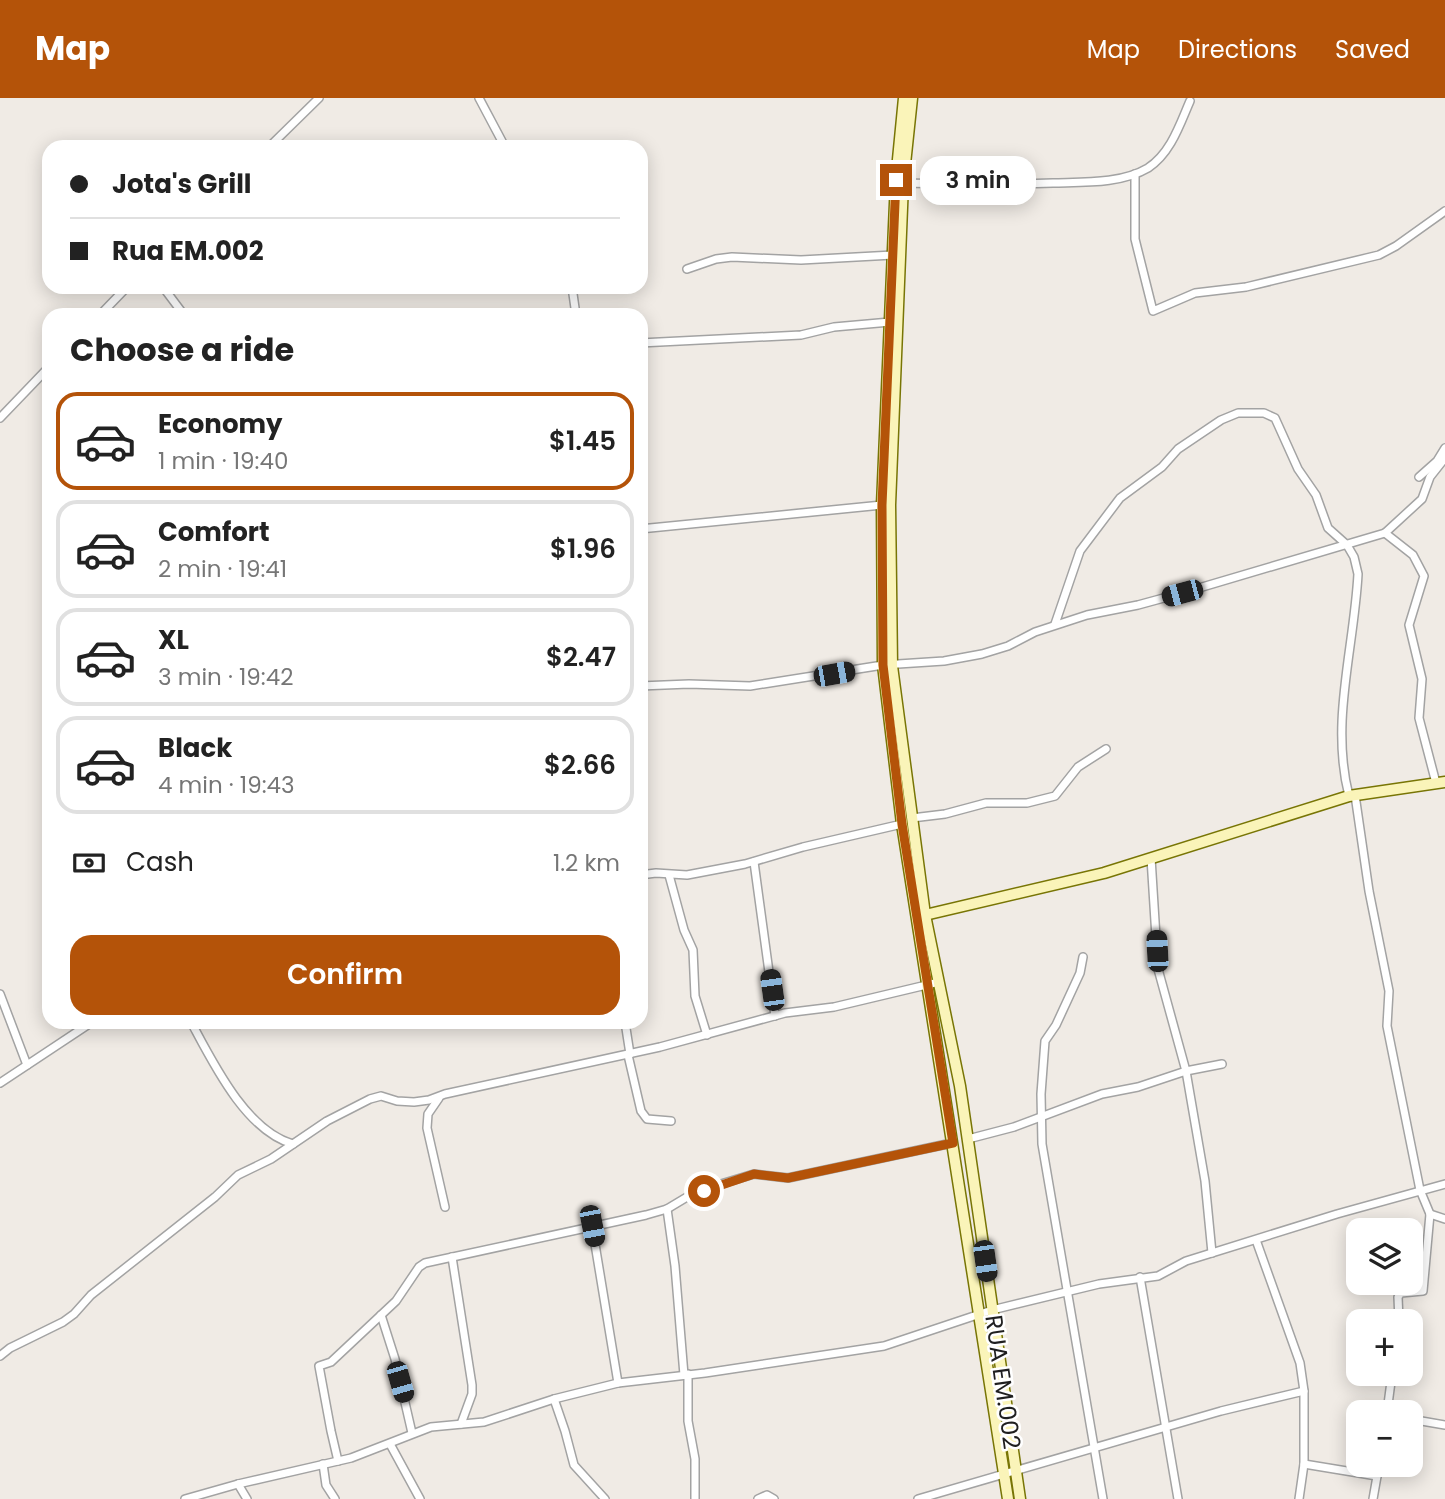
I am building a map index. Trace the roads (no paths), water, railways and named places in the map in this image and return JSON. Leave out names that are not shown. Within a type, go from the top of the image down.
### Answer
[{"type":"street","points":[[276,140],[319,98]]},
{"type":"street","points":[[479,98],[501,140]]},
{"type":"street","name":"RUA EM.002","points":[[904,98],[896,180],[882,505],[888,665],[902,824],[1008,1499]]},
{"type":"street","name":"RUA EM.002","points":[[912,98],[903,183],[890,505],[888,665],[925,915],[960,1086],[1020,1499]]},
{"type":"street","points":[[903,183],[1057,183],[1135,174],[1150,167],[1163,154],[1175,136],[1190,101]]},
{"type":"street","points":[[1135,174],[1135,239],[1153,311],[1195,293],[1246,287],[1379,255],[1445,211]]},
{"type":"street","points":[[687,269],[716,259],[732,257],[801,260],[893,255]]},
{"type":"street","points":[[107,308],[120,294]]},
{"type":"street","points":[[648,343],[802,335],[834,327],[890,322]]},
{"type":"street","points":[[0,418],[42,374]]},
{"type":"street","points":[[1055,624],[1080,551],[1109,511],[1134,486],[1162,467],[1178,449],[1222,420],[1238,413],[1264,413],[1275,418],[1298,469],[1316,495],[1328,528],[1347,545],[1354,557],[1358,574],[1341,716],[1342,770],[1352,796],[1389,991],[1387,1026],[1420,1189],[1430,1214],[1423,1291],[1401,1293],[1398,1297],[1398,1309]]},
{"type":"street","points":[[1419,477],[1437,461],[1445,448]]},
{"type":"street","points":[[648,685],[750,686],[982,654],[1087,614],[1138,605],[1385,533],[1422,499],[1430,477],[1445,458]]},
{"type":"street","points":[[648,528],[882,505]]},
{"type":"street","points":[[925,915],[1027,893],[1352,796],[1440,782],[1419,718],[1422,679],[1409,625],[1424,576],[1413,555],[1385,533]]},
{"type":"street","points":[[912,818],[945,814],[986,803],[1027,803],[1055,796],[1078,767],[1106,749]]},
{"type":"street","points":[[648,874],[687,875],[754,862],[803,847],[902,824]]},
{"type":"street","points":[[1151,858],[1158,969],[1186,1071],[1205,1181],[1212,1253]]},
{"type":"street","points":[[754,862],[775,1016]]},
{"type":"street","points":[[669,875],[684,930],[693,950],[695,996],[707,1035]]},
{"type":"street","points":[[1083,957],[1080,973],[1045,1041],[1041,1094],[1042,1144],[1103,1499]]},
{"type":"street","points":[[0,1356],[74,1314],[91,1295],[215,1197],[238,1175],[271,1159],[327,1121],[370,1099],[380,1096],[414,1102],[629,1054],[775,1016],[834,1007],[939,982]]},
{"type":"street","points":[[0,994],[27,1065]]},
{"type":"street","points":[[0,1083],[81,1029]]},
{"type":"street","points":[[195,1029],[246,1111],[264,1130],[283,1142],[293,1144]]},
{"type":"street","points":[[626,1029],[641,1111],[647,1119],[671,1121]]},
{"type":"street","points":[[968,1139],[1014,1127],[1102,1094],[1222,1064]]},
{"type":"street","points":[[440,1096],[428,1114],[427,1128],[445,1208]]},
{"type":"street","points":[[338,1461],[319,1366],[331,1362],[396,1301],[419,1267],[431,1260],[667,1209],[687,1197],[754,1174],[788,1178],[953,1143]]},
{"type":"street","points":[[189,1499],[238,1484],[338,1461],[439,1425],[484,1422],[618,1382],[686,1375],[884,1346],[992,1310],[1099,1284],[1158,1276],[1212,1253],[1420,1189],[1445,1184]]},
{"type":"street","points":[[667,1209],[686,1375],[688,1421],[695,1459],[695,1499]]},
{"type":"street","points":[[1430,1214],[1445,1219]]},
{"type":"street","points":[[592,1226],[618,1382]]},
{"type":"street","points":[[1256,1240],[1300,1363],[1304,1391],[1304,1464],[1299,1499]]},
{"type":"street","points":[[452,1257],[472,1385],[472,1394],[461,1424]]},
{"type":"street","points":[[1140,1277],[1178,1499]]},
{"type":"street","points":[[381,1315],[395,1359],[412,1433]]},
{"type":"street","points":[[918,1499],[1094,1447],[1304,1391]]},
{"type":"street","points":[[554,1399],[574,1465],[606,1499]]},
{"type":"street","points":[[1423,1421],[1445,1424]]},
{"type":"street","points":[[390,1444],[420,1499]]},
{"type":"street","points":[[323,1464],[326,1485],[335,1499]]},
{"type":"street","points":[[1304,1464],[1346,1471]]},
{"type":"street","points":[[1373,1499],[1377,1477]]},
{"type":"street","points":[[238,1484],[247,1499]]},
{"type":"street","points":[[758,1499],[768,1495],[774,1499]]}]
